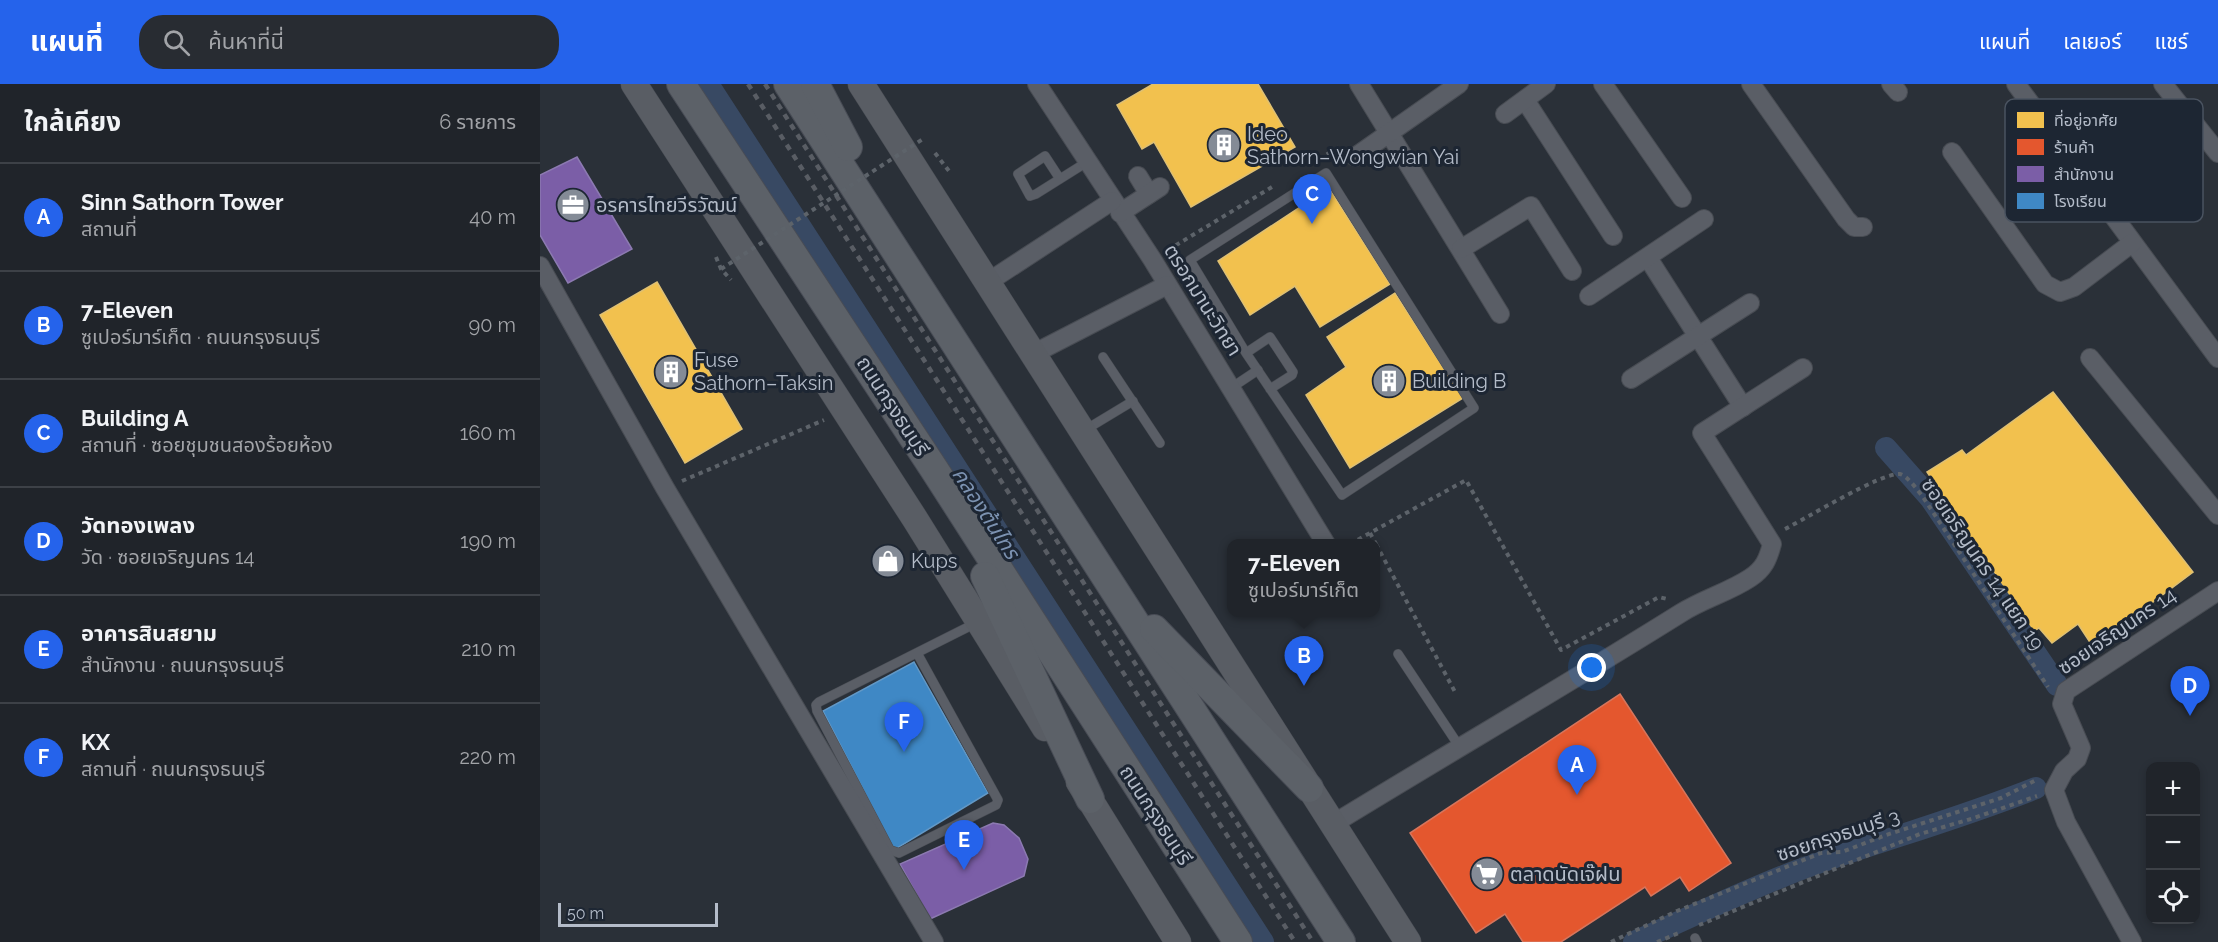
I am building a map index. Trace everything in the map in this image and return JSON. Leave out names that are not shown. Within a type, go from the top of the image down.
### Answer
[{"type":"main road","points":[[634,84],[979,622],[1178,942]]},
{"type":"main road","name":"ถนนกรุงธนบุรี","points":[[681,84],[934,469],[1238,942]]},
{"type":"main road","points":[[788,84],[1341,942]]},
{"type":"main road","points":[[815,84],[898,255]]},
{"type":"main road","points":[[861,84],[1408,942]]},
{"type":"main road","points":[[934,469],[1090,799]]},
{"type":"main road","points":[[1116,592],[1310,788]]},
{"type":"street","name":"ตรอกมานะวิทยา","points":[[1037,84],[1167,285],[1324,539]]},
{"type":"street","points":[[1359,84],[1500,314]]},
{"type":"street","points":[[1355,157],[1459,84]]},
{"type":"street","points":[[1505,114],[1546,84]]},
{"type":"street","points":[[1603,84],[1682,198]]},
{"type":"street","points":[[1751,84],[1846,219],[1854,227],[1863,227]]},
{"type":"street","points":[[2016,84],[2027,99]]},
{"type":"street","points":[[2163,84],[2175,99]]},
{"type":"street","points":[[1525,100],[1613,236]]},
{"type":"street","points":[[2203,134],[2218,153]]},
{"type":"street","points":[[1952,152],[2045,284],[2060,292],[2074,288],[2132,243]]},
{"type":"street","points":[[988,282],[1116,207],[1155,190],[1138,176]]},
{"type":"street","points":[[1461,249],[1531,206],[1572,271]]},
{"type":"street","points":[[1589,296],[1704,219]]},
{"type":"street","points":[[2117,222],[2218,357]]},
{"type":"street","points":[[1648,258],[1743,407]]},
{"type":"street","points":[[540,267],[665,488],[934,942]]},
{"type":"street","points":[[1033,354],[1167,285]]},
{"type":"street","points":[[1631,379],[1750,303]]},
{"type":"street","points":[[2090,358],[2218,515]]},
{"type":"street","points":[[1333,824],[1683,612],[1752,577],[1767,563],[1772,544],[1702,433],[1803,368]]},
{"type":"street","name":"ซอยเจริญนคร 14","points":[[2054,790],[2064,771],[2076,759],[2081,748],[2062,704],[2066,691],[2218,591]]},
{"type":"street","points":[[2054,790],[2066,822],[2132,942]]},
{"type":"lane","points":[[1060,179],[1045,156],[1018,174],[1030,196],[1036,194],[1060,179],[1087,162]]},
{"type":"lane","points":[[1326,173],[1474,408],[1342,495],[1246,353],[1190,260],[1326,173]]},
{"type":"lane","points":[[1246,353],[1268,338],[1272,338],[1293,372],[1292,375],[1270,389]]},
{"type":"lane","points":[[1103,357],[1160,443]]},
{"type":"lane","points":[[1231,388],[1258,370]]},
{"type":"lane","points":[[1083,432],[1133,401]]},
{"type":"lane","points":[[917,653],[998,800],[996,805],[899,853],[890,850],[817,711],[816,705],[819,702],[917,653],[979,622]]},
{"type":"lane","points":[[1398,654],[1459,746]]},
{"type":"path","points":[[721,269],[923,139]]},
{"type":"path","points":[[665,488],[845,411]]},
{"type":"path","name":"ซอยเจริญนคร 14 แยก 19","points":[[1768,538],[1881,478],[1899,474],[1905,477],[1923,497],[2062,704]]},
{"type":"path","points":[[1357,539],[1466,480],[1561,650],[1659,597],[1669,600],[1683,612]]},
{"type":"path","points":[[1370,532],[1374,539]]},
{"type":"path","points":[[1380,551],[1455,692]]},
{"type":"path","name":"ซอยกรุงธนบุรี 3","points":[[1611,942],[1677,911],[1821,853],[1842,852],[1887,834],[2001,798],[2039,779]]},
{"type":"path","name":"ซอยกรุงธนบุรี 3","points":[[1657,942],[1920,834],[2054,790]]},
{"type":"building: ที่อยู่อาศัย","name":"Ideo Sathorn–Wongwian Yai","points":[[1153,84],[1258,84],[1295,147],[1191,207],[1154,142],[1142,149],[1117,105]]},
{"type":"building: ที่อยู่อาศัย","points":[[1329,188],[1390,284],[1320,327],[1295,286],[1250,315],[1218,261]]},
{"type":"building: ที่อยู่อาศัย","name":"Fuse Sathorn–Taksin","points":[[657,282],[742,429],[685,463],[600,315]]},
{"type":"building: ที่อยู่อาศัย","name":"Building B","points":[[1395,293],[1463,398],[1350,468],[1306,395],[1346,367],[1327,337]]},
{"type":"building: ที่อยู่อาศัย","points":[[2053,392],[2193,572],[2093,647],[2078,624],[2052,643],[2039,628],[2033,632],[1927,472],[1962,450],[1966,455]]},
{"type":"building: ร้านค้า","points":[[1620,694],[1731,863],[1689,891],[1680,877],[1651,896],[1645,887],[1561,942],[1523,942],[1505,914],[1476,933],[1410,833]]},
{"type":"building: สำนักงาน","name":"อรคารไทยวีรวัฒน์","points":[[577,157],[632,249],[568,283],[540,235],[540,175]]},
{"type":"building: สำนักงาน","points":[[993,823],[1004,825],[1019,838],[1028,859],[1024,876],[930,919],[900,864]]},
{"type":"building: โรงเรียน","points":[[914,662],[988,793],[894,850],[823,711]]},
{"type":"waterway","name":"คลองต้นไทร","points":[[708,84],[1263,942]]},
{"type":"waterway","points":[[1886,448],[1931,499],[2057,685]]},
{"type":"waterway","points":[[1634,942],[1746,891],[1792,873],[2036,788]]},
{"type":"railway","points":[[748,84],[1295,942]]},
{"type":"railway","points":[[765,84],[1313,942]]},
{"type":"place","name":"Ideo Sathorn–Wongwian Yai","points":[[1224,145]]},
{"type":"place","name":"อรคารไทยวีรวัฒน์","points":[[573,205]]},
{"type":"place","name":"Building A","points":[[1312,224]]},
{"type":"place","name":"Fuse Sathorn–Taksin","points":[[671,372]]},
{"type":"place","name":"Building B","points":[[1389,381]]},
{"type":"place","name":"Kups","points":[[888,561]]},
{"type":"place","name":"7-Eleven","points":[[1304,686]]},
{"type":"place","name":"วัดทองเพลง","points":[[2190,716]]},
{"type":"place","name":"KX","points":[[904,752]]},
{"type":"place","name":"Sinn Sathorn Tower","points":[[1577,795]]},
{"type":"place","name":"อาคารสินสยาม","points":[[964,870]]},
{"type":"place","name":"ตลาดนัดเจ๊ฝน","points":[[1487,874]]}]
